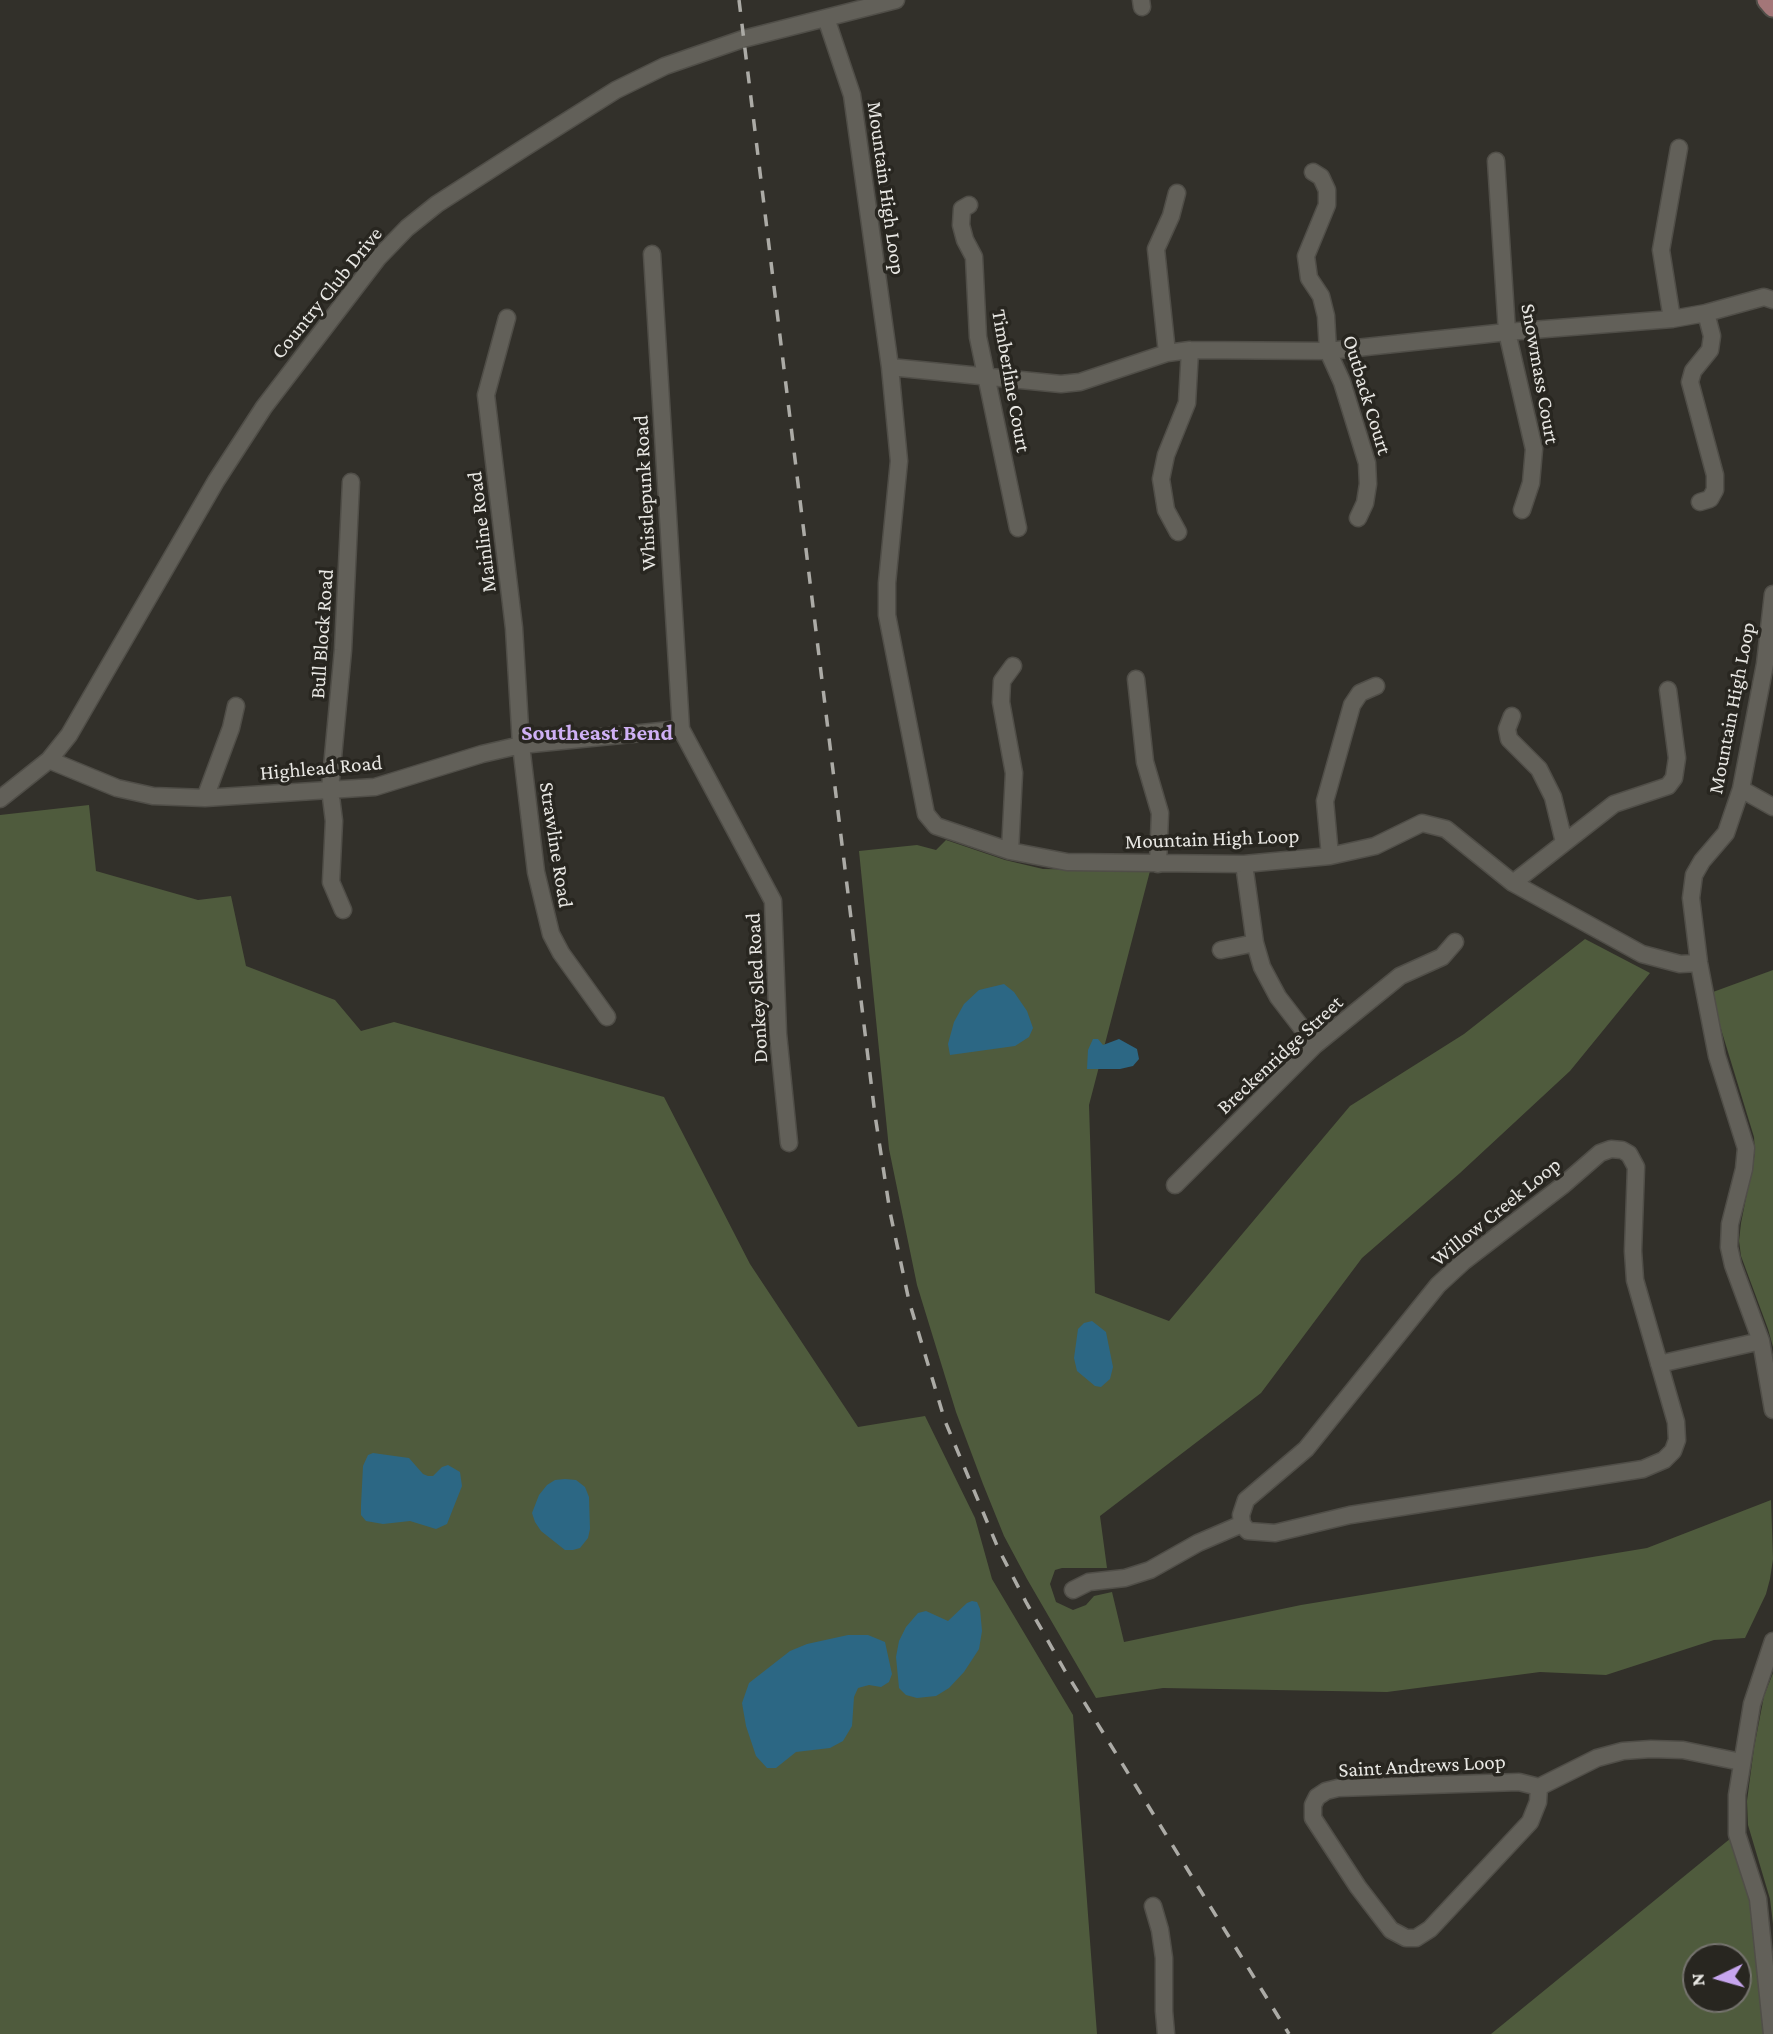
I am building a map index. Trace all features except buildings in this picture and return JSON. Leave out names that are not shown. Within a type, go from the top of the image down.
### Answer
[{"type":"main road","points":[[1767,0],[1773,7]]},
{"type":"street","name":"Country Club Drive","points":[[0,799],[49,760],[69,735],[216,481],[264,407],[378,258],[407,228],[437,204],[628,84],[665,66],[711,49],[896,0]]},
{"type":"street","name":"Mountain High Loop","points":[[826,18],[852,95],[890,367],[899,461],[887,583],[887,615],[926,814],[936,826],[1010,851],[1067,862],[1244,864],[1329,856],[1374,846],[1422,823],[1446,829],[1513,883],[1642,954],[1680,964],[1699,963],[1691,898],[1694,875],[1702,861],[1726,833],[1741,789],[1765,664],[1773,594]]},
{"type":"street","points":[[1672,319],[1661,250],[1679,148]]},
{"type":"street","name":"Snowmass Court","points":[[1496,161],[1507,332],[1534,449],[1531,483],[1522,510]]},
{"type":"street","name":"Outback Court","points":[[1313,172],[1321,177],[1327,190],[1327,205],[1306,256],[1309,278],[1321,296],[1326,316],[1328,351],[1342,382],[1367,463],[1365,503],[1358,517]]},
{"type":"street","points":[[1167,353],[1157,249],[1177,193]]},
{"type":"street","name":"Timberline Court","points":[[969,205],[961,209],[961,225],[974,257],[978,337],[1018,528]]},
{"type":"street","name":"Whistlepunk Road","points":[[652,254],[681,729]]},
{"type":"street","points":[[890,367],[1061,384],[1080,382],[1167,353],[1328,351],[1507,332],[1672,319],[1764,298],[1773,300]]},
{"type":"street","points":[[1700,502],[1710,499],[1715,490],[1715,475],[1690,382],[1693,371],[1710,350],[1712,336],[1706,313]]},
{"type":"street","name":"Mainline Road","points":[[507,318],[486,395],[514,628],[521,745]]},
{"type":"street","points":[[1178,532],[1166,510],[1161,479],[1166,455],[1187,403],[1190,351]]},
{"type":"street","name":"Bull Block Road","points":[[343,910],[331,882],[334,821],[330,789],[344,650],[351,482]]},
{"type":"street","points":[[1010,851],[1014,773],[1001,702],[1002,681],[1013,666]]},
{"type":"street","points":[[1136,679],[1145,762],[1160,813],[1158,864]]},
{"type":"street","points":[[1329,856],[1325,802],[1352,705],[1360,693],[1376,687]]},
{"type":"street","points":[[1513,883],[1614,804],[1668,786],[1674,778],[1677,758],[1668,690]]},
{"type":"street","points":[[205,798],[231,728],[236,706]]},
{"type":"street","points":[[1512,716],[1507,729],[1509,739],[1539,769],[1553,797],[1564,842]]},
{"type":"street","name":"Highlead Road","points":[[49,760],[117,788],[153,796],[205,798],[375,786],[521,745],[681,729]]},
{"type":"street","name":"Donkey Sled Road","points":[[681,729],[773,901],[778,1034],[789,1143]]},
{"type":"street","name":"Strawline Road","points":[[521,745],[536,872],[551,934],[561,953],[607,1017]]},
{"type":"street","points":[[1741,789],[1773,807]]},
{"type":"street","points":[[1244,864],[1259,920],[1255,943],[1262,967],[1278,997],[1315,1045]]},
{"type":"street","name":"Breckenridge Street","points":[[1175,1185],[1315,1045],[1400,976],[1442,957],[1455,942]]},
{"type":"street","points":[[1221,950],[1255,943]]},
{"type":"street","points":[[1699,963],[1717,1056],[1746,1148],[1744,1169],[1730,1224],[1730,1247],[1733,1265],[1761,1341],[1773,1410]]},
{"type":"street","name":"Willow Creek Loop","points":[[1622,1150],[1629,1154],[1636,1167],[1633,1251],[1635,1280],[1676,1422],[1677,1440],[1673,1451],[1664,1460],[1652,1466],[1350,1515],[1275,1534],[1248,1531],[1242,1524],[1241,1516],[1246,1500],[1306,1449],[1438,1285],[1600,1153],[1622,1150]]},
{"type":"street","points":[[1659,1364],[1761,1341]]},
{"type":"street","points":[[1073,1590],[1089,1582],[1125,1578],[1150,1570],[1198,1542],[1242,1524]]},
{"type":"street","points":[[1772,2034],[1758,1899],[1737,1834],[1737,1795],[1752,1704],[1773,1641]]},
{"type":"street","points":[[1539,1787],[1597,1758],[1623,1751],[1683,1750],[1741,1762]]},
{"type":"street","name":"Saint Andrews Loop","points":[[1519,1782],[1539,1787],[1538,1802],[1530,1822],[1430,1929],[1416,1938],[1406,1938],[1391,1930],[1357,1887],[1312,1818],[1312,1805],[1317,1797],[1338,1788],[1519,1782]]},
{"type":"street","points":[[1153,1906],[1164,1958],[1166,2034]]},
{"type":"green space","points":[[89,805],[96,871],[198,900],[231,896],[246,966],[335,1000],[361,1031],[394,1022],[664,1097],[750,1264],[858,1427],[925,1416],[975,1518],[992,1579],[1073,1715],[1097,2034],[0,2034],[0,815]]},
{"type":"green space","points":[[946,840],[1005,860],[1043,869],[1150,871],[1089,1105],[1095,1293],[1169,1321],[1350,1106],[1464,1034],[1585,939],[1650,973],[1570,1071],[1460,1173],[1362,1258],[1261,1393],[1100,1516],[1107,1568],[1055,1570],[1050,1584],[1056,1602],[1073,1610],[1086,1605],[1094,1596],[1112,1592],[1124,1642],[1301,1605],[1647,1548],[1771,1500],[1773,1559],[1770,1579],[1766,1594],[1745,1638],[1714,1640],[1606,1675],[1540,1672],[1387,1692],[1163,1688],[1096,1698],[1004,1536],[983,1484],[956,1412],[917,1285],[889,1149],[859,851],[917,845],[936,850]]},
{"type":"green space","points":[[1773,970],[1773,1347],[1741,1256],[1739,1241],[1755,1153],[1754,1137],[1717,1016],[1713,992]]},
{"type":"green space","points":[[1773,1673],[1773,1924],[1770,1899],[1748,1825],[1747,1801],[1764,1696]]},
{"type":"green space","points":[[1731,1838],[1752,1901],[1766,2034],[1491,2034]]},
{"type":"water","points":[[1004,984],[1014,992],[1027,1011],[1033,1028],[1029,1037],[1015,1046],[950,1055],[948,1044],[954,1022],[964,1004],[979,990]]},
{"type":"water","points":[[1093,1039],[1098,1039],[1103,1045],[1119,1039],[1137,1049],[1139,1059],[1133,1066],[1120,1069],[1087,1069],[1088,1050]]},
{"type":"water","points":[[1092,1321],[1106,1332],[1113,1367],[1110,1379],[1101,1387],[1095,1386],[1077,1371],[1074,1358],[1078,1329],[1084,1323]]},
{"type":"water","points":[[373,1453],[409,1458],[428,1476],[433,1476],[448,1465],[460,1472],[462,1486],[447,1524],[436,1529],[410,1521],[383,1524],[366,1521],[361,1515],[363,1466],[368,1455]]},
{"type":"water","points":[[555,1480],[576,1480],[585,1487],[589,1497],[588,1538],[580,1548],[573,1550],[565,1550],[541,1531],[532,1513],[539,1495],[547,1485]]},
{"type":"water","points":[[972,1601],[977,1602],[980,1609],[982,1631],[979,1649],[964,1672],[949,1688],[936,1696],[917,1698],[906,1695],[899,1688],[896,1657],[899,1641],[906,1627],[918,1613],[926,1611],[948,1621]]},
{"type":"water","points":[[848,1635],[868,1635],[885,1642],[892,1674],[889,1682],[881,1687],[869,1685],[858,1688],[854,1697],[852,1726],[843,1741],[830,1748],[796,1752],[776,1768],[767,1768],[756,1756],[746,1726],[742,1703],[749,1683],[790,1651],[807,1644]]},
{"type":"railway","points":[[739,0],[875,1115],[890,1212],[909,1301],[945,1421],[998,1548],[1065,1671],[1289,2034]]},
{"type":"district","name":"Southeast Bend","points":[[597,733]]}]
